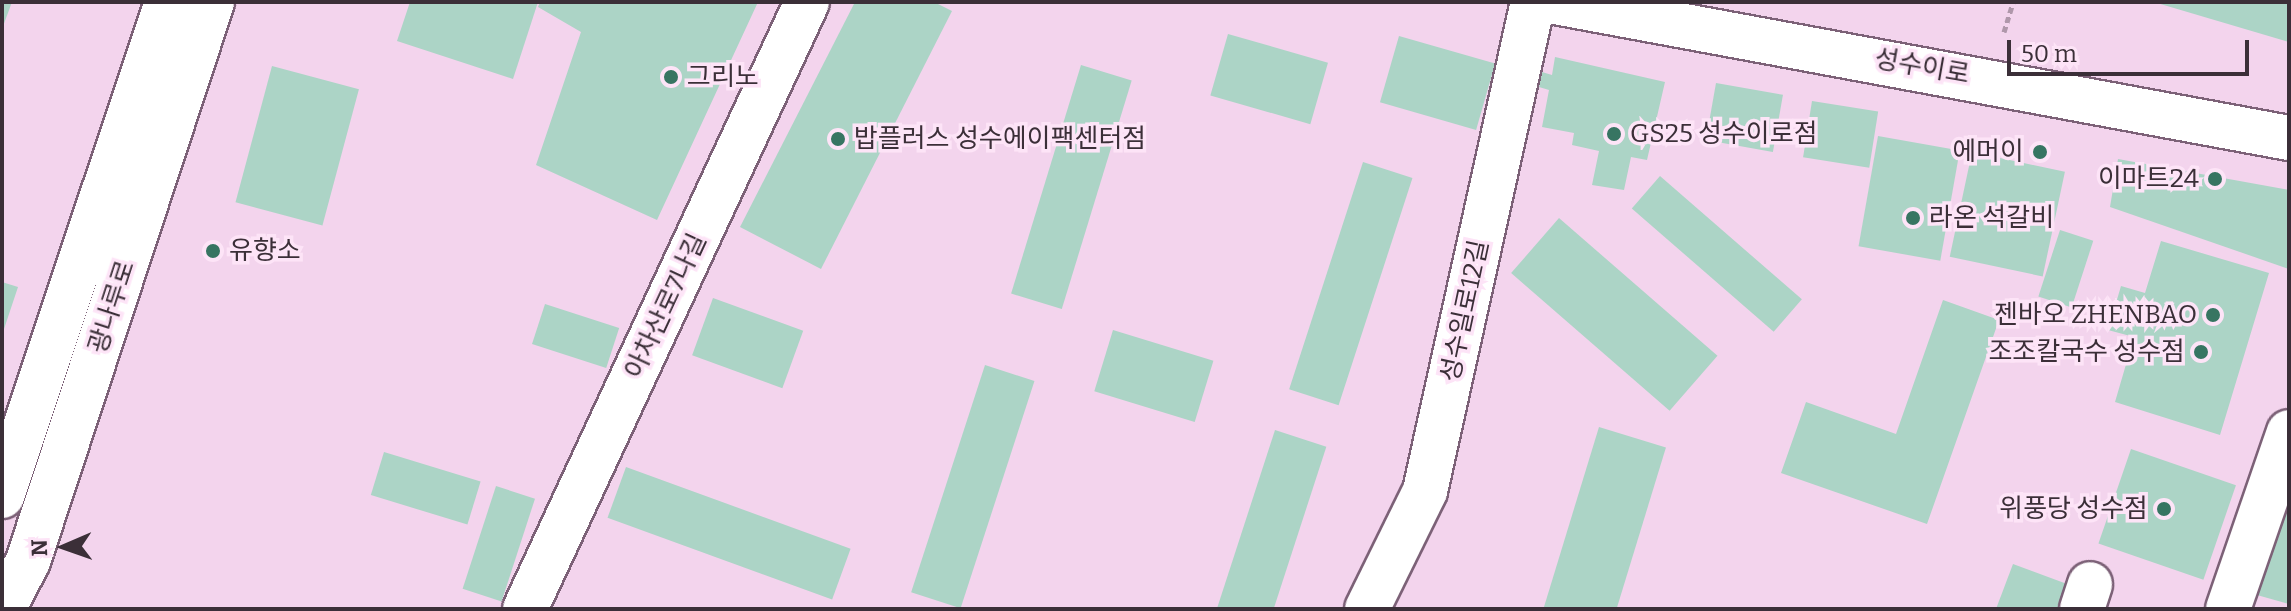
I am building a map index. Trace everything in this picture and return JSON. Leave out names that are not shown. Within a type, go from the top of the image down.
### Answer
[{"type":"street","name":"광나루로","points":[[2,496],[167,2]]},
{"type":"street","name":"광나루로","points":[[3,609],[28,561],[212,2]]},
{"type":"street","name":"아차산로7나길","points":[[525,609],[807,2]]},
{"type":"street","name":"성수일로12길","points":[[1367,609],[1425,491],[1533,2]]},
{"type":"street","name":"성수이로","points":[[1555,2],[2289,138]]},
{"type":"street","points":[[2228,609],[2289,432]]},
{"type":"path","points":[[2004,32],[2013,2]]},
{"type":"building","points":[[2,2],[12,2],[2,29]]},
{"type":"building","points":[[410,2],[538,2],[513,79],[397,41]]},
{"type":"building","points":[[540,2],[758,2],[657,220],[536,165],[581,32],[538,7]]},
{"type":"building","points":[[855,2],[934,2],[952,11],[821,269],[740,227]]},
{"type":"building","points":[[2289,2],[2289,42],[2157,3]]},
{"type":"building","points":[[1228,34],[1328,63],[1310,124],[1210,96]]},
{"type":"building","points":[[1399,36],[1495,64],[1476,130],[1380,102]]},
{"type":"building","points":[[1555,57],[1665,82],[1647,160],[1631,157],[1624,190],[1592,185],[1599,151],[1572,145],[1574,133],[1542,127],[1549,90],[1539,87],[1542,72],[1552,75]]},
{"type":"building","points":[[1081,65],[1132,80],[1062,309],[1011,294]]},
{"type":"building","points":[[272,66],[359,89],[322,225],[236,202]]},
{"type":"building","points":[[1716,83],[1783,95],[1773,152],[1706,140]]},
{"type":"building","points":[[1812,101],[1878,111],[1869,168],[1803,157]]},
{"type":"building","points":[[1878,136],[1960,150],[1940,261],[1859,246]]},
{"type":"building","points":[[1972,152],[2065,172],[2043,276],[1950,257]]},
{"type":"building","points":[[2118,159],[2289,190],[2289,269],[2110,207]]},
{"type":"building","points":[[1363,162],[1412,178],[1339,405],[1289,389]]},
{"type":"building","points":[[1660,176],[1802,299],[1774,332],[1632,208]]},
{"type":"building","points":[[1559,218],[1717,356],[1670,411],[1511,273]]},
{"type":"building","points":[[2060,230],[2093,241],[2072,307],[2038,297]]},
{"type":"building","points":[[2161,241],[2269,273],[2220,435],[2115,402],[2134,337],[2108,330],[2121,286],[2145,293]]},
{"type":"building","points":[[2,282],[18,287],[3,332],[2,332]]},
{"type":"building","points":[[713,298],[803,331],[782,388],[692,355]]},
{"type":"building","points":[[1943,300],[1999,320],[1927,524],[1781,473],[1806,402],[1896,434]]},
{"type":"building","points":[[545,304],[619,328],[606,368],[532,344]]},
{"type":"building","points":[[1113,330],[1213,361],[1195,422],[1094,391]]},
{"type":"building","points":[[985,365],[1034,381],[961,608],[911,592]]},
{"type":"building","points":[[1599,427],[1666,447],[1617,609],[1543,609]]},
{"type":"building","points":[[1275,430],[1326,447],[1274,609],[1217,609]]},
{"type":"building","points":[[2131,449],[2236,485],[2203,580],[2098,544]]},
{"type":"building","points":[[384,452],[481,482],[467,525],[371,495]]},
{"type":"building","points":[[626,467],[851,549],[832,599],[608,518]]},
{"type":"building","points":[[496,486],[535,499],[502,601],[463,589]]},
{"type":"building","points":[[2289,486],[2289,604],[2257,595]]},
{"type":"building","points":[[2013,564],[2067,584],[2058,609],[1996,609]]},
{"type":"place","name":"그리노","points":[[671,77]]},
{"type":"place","name":"GS25 성수이로점","points":[[1614,134]]},
{"type":"place","name":"밥플러스 성수에이팩센터점","points":[[838,139]]},
{"type":"place","name":"에머이","points":[[2040,152]]},
{"type":"place","name":"이마트24","points":[[2215,179]]},
{"type":"place","name":"라온 석갈비","points":[[1913,218]]},
{"type":"place","name":"유향소","points":[[213,251]]},
{"type":"place","name":"젠바오 ZHENBAO","points":[[2213,315]]},
{"type":"place","name":"조조칼국수 성수점","points":[[2201,352]]},
{"type":"place","name":"위풍당 성수점","points":[[2164,509]]}]
